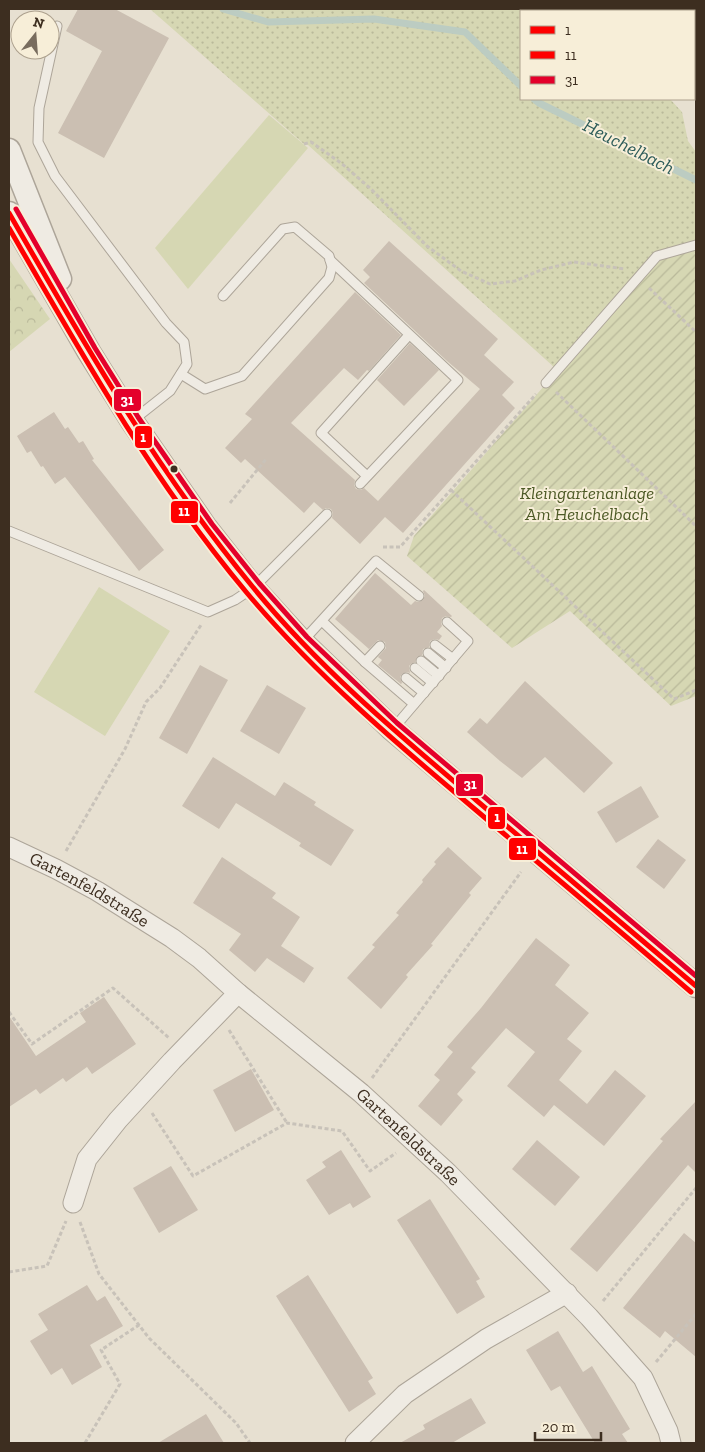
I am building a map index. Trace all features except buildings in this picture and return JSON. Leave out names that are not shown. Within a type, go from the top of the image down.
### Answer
[{"type":"street","points":[[9,150],[89,352]]},
{"type":"street","points":[[9,213],[89,352],[132,421],[206,528],[253,588],[302,642],[392,729],[696,986]]},
{"type":"street","name":"Gartenfeldstraße","points":[[9,847],[97,891],[172,938],[199,958],[238,993],[361,1093],[448,1174],[589,1317],[643,1378],[668,1431],[671,1443]]},
{"type":"street","points":[[73,1203],[87,1159],[140,1095],[238,993]]},
{"type":"street","points":[[355,1443],[405,1394],[486,1339],[567,1293]]},
{"type":"lane","points":[[50,60],[39,108],[38,142],[55,176],[166,323],[184,342],[187,364],[170,391],[132,421]]},
{"type":"lane","points":[[181,374],[205,389],[242,376],[328,278],[332,267],[329,256],[295,227],[283,229],[223,296]]},
{"type":"lane","points":[[546,383],[657,256],[696,245]]},
{"type":"lane","points":[[330,260],[458,380],[360,484]]},
{"type":"lane","points":[[367,476],[321,433],[409,335]]},
{"type":"lane","points":[[9,531],[208,612],[235,600],[253,588],[327,514]]},
{"type":"lane","points":[[302,642],[376,561],[419,596]]},
{"type":"lane","points":[[322,621],[365,662],[414,704]]},
{"type":"lane","points":[[392,729],[468,641],[447,622]]},
{"type":"lane","points":[[435,645],[452,659]]},
{"type":"lane","points":[[365,662],[377,649],[383,659]]},
{"type":"lane","points":[[428,653],[446,668]]},
{"type":"lane","points":[[418,664],[436,679]]},
{"type":"lane","points":[[406,678],[424,693]]},
{"type":"path","points":[[304,144],[312,142],[341,163],[370,188],[427,246],[461,271],[490,284],[515,281],[541,270],[574,262],[640,274],[696,332]]},
{"type":"path","points":[[377,547],[400,547],[546,383],[696,526]]},
{"type":"path","points":[[230,504],[267,458]]},
{"type":"path","points":[[451,490],[674,699],[696,690]]},
{"type":"path","points":[[56,869],[125,749],[146,702],[160,688],[196,632]]},
{"type":"path","points":[[361,1093],[521,872]]},
{"type":"path","points":[[9,1012],[32,1044],[112,988],[182,1050]]},
{"type":"path","points":[[219,1013],[287,1123]]},
{"type":"path","points":[[140,1095],[193,1176],[287,1123],[342,1131],[370,1171],[413,1141]]},
{"type":"path","points":[[589,1317],[696,1188]]},
{"type":"path","points":[[9,1272],[47,1266],[73,1203]]},
{"type":"path","points":[[73,1203],[99,1274],[149,1338],[236,1423],[250,1443]]},
{"type":"path","points":[[643,1378],[696,1314]]},
{"type":"path","points":[[85,1443],[120,1384],[101,1350],[139,1325]]},
{"type":"green space","points":[[150,9],[682,9],[520,10],[520,100],[671,100],[682,112],[688,141],[696,152],[696,255],[692,251],[555,368],[308,145],[304,144]]},
{"type":"green space","points":[[269,115],[308,148],[188,289],[155,248]]},
{"type":"green space","name":"Kleingartenanlage Am Heuchelbach","points":[[692,251],[696,255],[696,696],[671,706],[570,611],[512,648],[407,556],[414,536],[551,378],[659,260]]},
{"type":"green space","points":[[9,259],[50,319],[9,352]]},
{"type":"green space","points":[[99,587],[170,631],[105,736],[34,692]]},
{"type":"waterway","name":"Heuchelbach","points":[[223,9],[268,22],[374,19],[465,32],[520,85]]},
{"type":"waterway","name":"Heuchelbach","points":[[535,100],[696,180]]},
{"type":"transit line","name":"31","points":[[16,209],[95,348],[138,417],[212,524],[259,583],[307,637],[397,723],[696,976]]},
{"type":"transit line","name":"1","points":[[9,213],[93,357],[153,451],[217,542],[277,615],[303,644],[388,724],[696,986]]},
{"type":"transit line","name":"11","points":[[9,228],[91,369],[149,461],[213,550],[273,623],[357,707],[691,992]]}]
